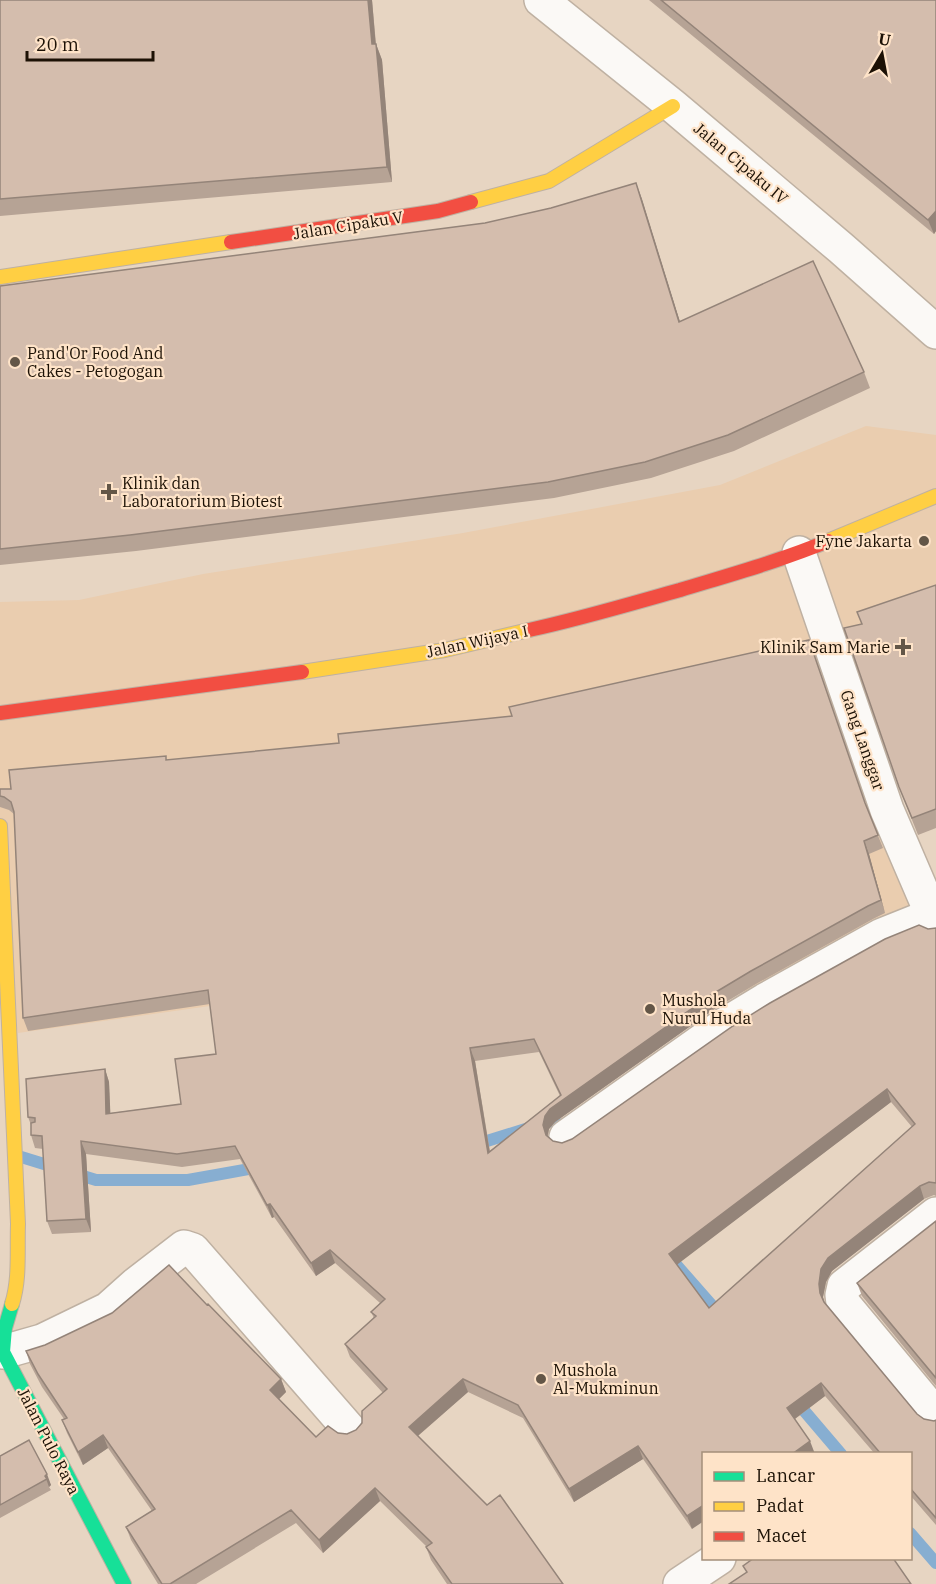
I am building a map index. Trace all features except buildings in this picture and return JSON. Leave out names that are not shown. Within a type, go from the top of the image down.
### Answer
[{"type":"street","name":"Jalan Cipaku IV","points":[[541,0],[673,106],[936,332]]},
{"type":"street","name":"Jalan Cipaku V","points":[[0,277],[438,211],[549,181],[673,106]]},
{"type":"street","name":"Jalan Wijaya I","points":[[0,713],[261,678],[445,650],[574,620],[798,553],[936,496]]},
{"type":"street","name":"Gang Langgar","points":[[798,553],[887,810],[934,919]]},
{"type":"street","points":[[0,826],[18,1224],[15,1296],[3,1336],[42,1341],[108,1309],[184,1247],[188,1248],[193,1250],[349,1429]]},
{"type":"street","points":[[566,1137],[736,1017],[882,934],[934,919]]},
{"type":"street","points":[[936,1214],[844,1286],[842,1295],[843,1303],[936,1415]]},
{"type":"street","name":"Jalan Pulo Raya","points":[[3,1336],[123,1584]]},
{"type":"street","points":[[680,1584],[715,1560]]},
{"type":"shaded area","points":[[866,426],[936,435],[936,738],[878,755],[931,903],[744,992],[711,923],[267,998],[18,1033],[0,946],[0,602],[79,600],[203,574],[463,533],[720,485]]},
{"type":"waterway","points":[[473,1142],[487,1141],[554,1120],[566,1135]]},
{"type":"waterway","points":[[18,1156],[96,1180],[188,1180],[260,1167]]},
{"type":"waterway","points":[[672,1260],[722,1317]]},
{"type":"waterway","points":[[795,1400],[839,1452]]},
{"type":"waterway","points":[[912,1535],[936,1563]]},
{"type":"traffic: fast","points":[[12,1304],[5,1328],[3,1352],[124,1584]]},
{"type":"traffic: slow","points":[[471,202],[549,181],[673,106]]},
{"type":"traffic: slow","points":[[0,277],[231,242]]},
{"type":"traffic: slow","points":[[828,541],[936,496]]},
{"type":"traffic: slow","points":[[302,672],[445,650],[529,630]]},
{"type":"traffic: slow","points":[[0,826],[18,1224],[17,1275],[12,1304]]},
{"type":"traffic: jam","points":[[231,242],[438,211],[471,202]]},
{"type":"traffic: jam","points":[[529,630],[680,590],[828,541]]},
{"type":"traffic: jam","points":[[0,713],[302,672]]},
{"type":"place","name":"Pand'Or Food And Cakes - Petogogan","points":[[15,362]]},
{"type":"place","name":"Klinik dan Laboratorium Biotest","points":[[109,492]]},
{"type":"place","name":"Fyne Jakarta","points":[[924,541]]},
{"type":"place","name":"Klinik Sam Marie","points":[[903,647]]},
{"type":"place","name":"Mushola Nurul Huda","points":[[650,1009]]},
{"type":"place","name":"Mushola Al-Mukminun","points":[[541,1379]]}]
